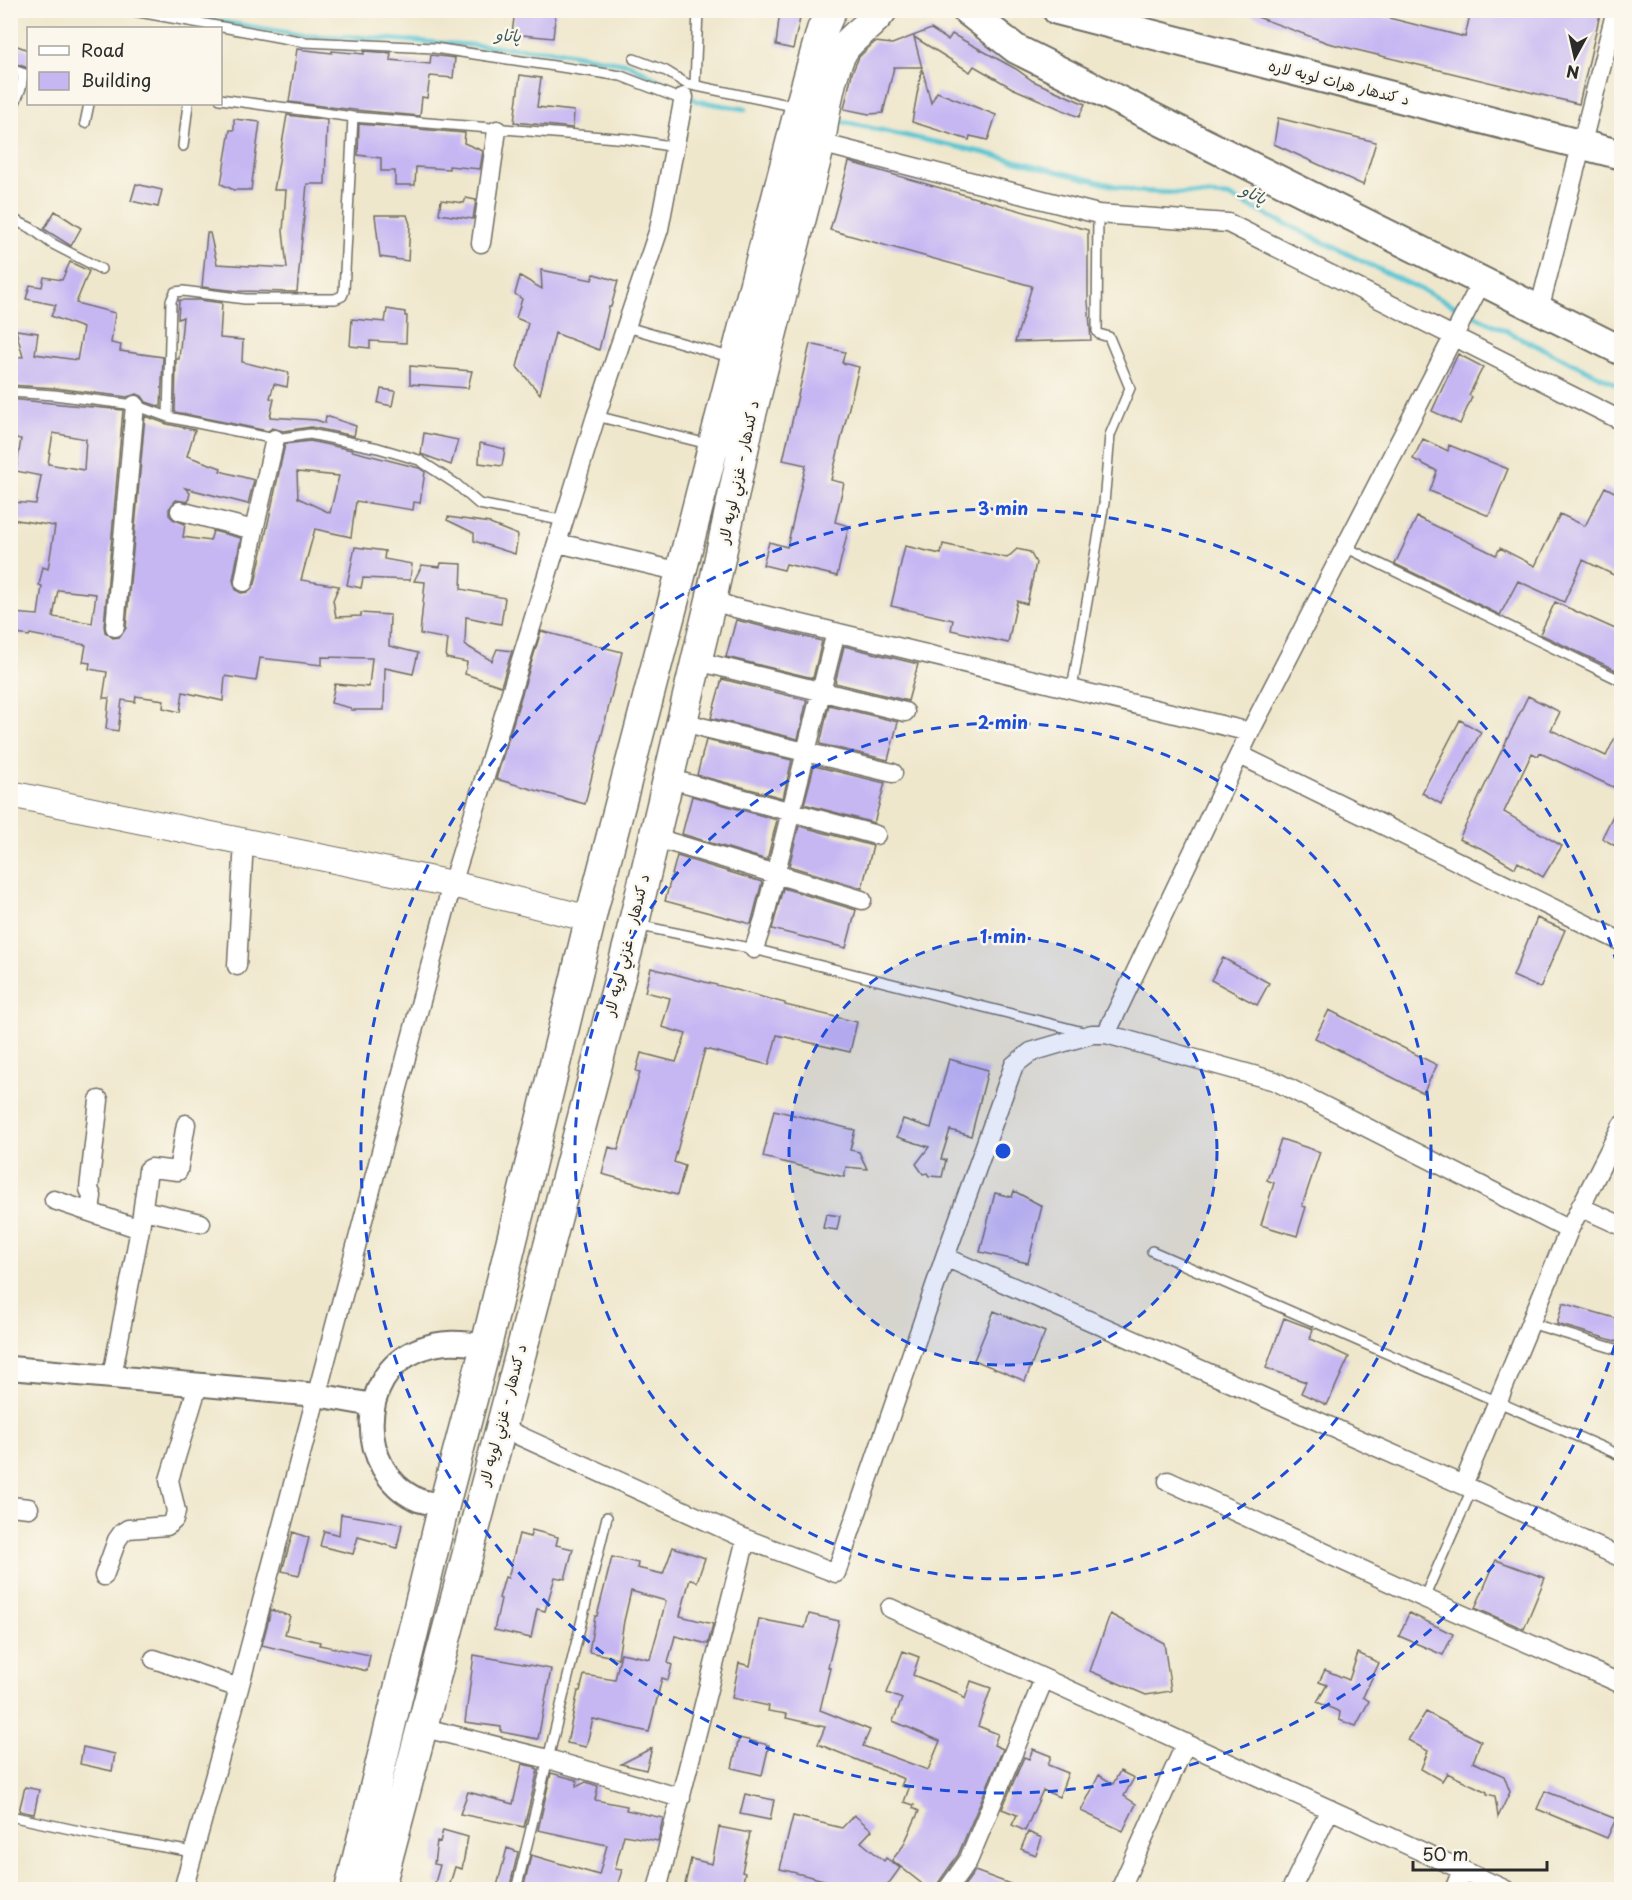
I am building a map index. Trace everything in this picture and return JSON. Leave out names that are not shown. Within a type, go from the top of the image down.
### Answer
[{"type":"highway","name":"د کندهار - غزني لويه لار","points":[[350,1890],[590,919],[800,108],[822,30],[831,10]]},
{"type":"highway","name":"د کندهار - غزني لويه لار","points":[[379,1890],[633,924],[697,661],[749,422],[820,143],[825,109],[844,48],[859,32],[876,20],[882,10]]},
{"type":"main road","points":[[966,10],[1016,49],[1479,288],[1539,310],[1622,351]]},
{"type":"main road","name":"د کندهار هرات لویه لاره","points":[[1056,10],[1622,155]]},
{"type":"main road","points":[[10,794],[452,884],[590,919]]},
{"type":"street","points":[[1539,310],[1616,10]]},
{"type":"street","points":[[183,1890],[239,1688],[452,884],[596,416],[659,229],[687,91]]},
{"type":"street","points":[[481,243],[497,130]]},
{"type":"street","points":[[820,143],[1098,214],[1228,223],[1457,331],[1622,421]]},
{"type":"street","points":[[1099,1034],[1250,732],[1479,288]]},
{"type":"street","points":[[116,627],[135,405]]},
{"type":"street","points":[[244,582],[275,439]]},
{"type":"street","points":[[180,511],[254,530]]},
{"type":"street","points":[[558,543],[681,572]]},
{"type":"street","points":[[711,600],[1250,732]]},
{"type":"street","points":[[754,949],[776,874],[836,632]]},
{"type":"street","points":[[697,661],[904,712]]},
{"type":"street","points":[[682,721],[893,773]]},
{"type":"street","points":[[1240,755],[1622,942]]},
{"type":"street","points":[[667,778],[876,835]]},
{"type":"street","points":[[653,837],[862,900]]},
{"type":"street","points":[[237,966],[244,842]]},
{"type":"street","points":[[500,1427],[746,1539],[836,1573],[1014,1065],[1031,1052],[1099,1034],[1275,1081],[1569,1230]]},
{"type":"street","points":[[90,1212],[92,1196],[89,1189],[99,1100]]},
{"type":"street","points":[[112,1376],[140,1229],[148,1170],[151,1168],[178,1171],[186,1124]]},
{"type":"street","points":[[1468,1487],[1497,1402],[1569,1230],[1622,1125]]},
{"type":"street","points":[[54,1200],[140,1229]]},
{"type":"street","points":[[1580,1207],[1622,1226]]},
{"type":"street","points":[[143,1210],[201,1223]]},
{"type":"street","points":[[945,1257],[1468,1487],[1622,1558]]},
{"type":"street","points":[[444,1505],[417,1499],[394,1483],[378,1460],[371,1433],[373,1405],[382,1383],[396,1364],[416,1351],[439,1343],[463,1342],[486,1346]]},
{"type":"street","points":[[10,1368],[317,1395],[373,1405]]},
{"type":"street","points":[[104,1576],[117,1540],[122,1533],[128,1529],[167,1526],[174,1520],[176,1511],[169,1480],[198,1385]]},
{"type":"street","points":[[1168,1481],[1424,1598],[1622,1684]]},
{"type":"street","points":[[10,1506],[29,1508]]},
{"type":"street","points":[[657,1890],[746,1539]]},
{"type":"street","points":[[890,1608],[1506,1890]]},
{"type":"street","points":[[154,1659],[239,1688]]},
{"type":"street","points":[[946,1890],[968,1862],[1044,1679]]},
{"type":"street","points":[[421,1727],[548,1759],[681,1798]]},
{"type":"street","points":[[1120,1890],[1186,1743]]},
{"type":"street","points":[[1291,1890],[1330,1809]]},
{"type":"street","points":[[1454,1890],[1462,1870]]},
{"type":"lane","points":[[128,10],[305,42],[434,48],[610,74],[687,91],[800,108]]},
{"type":"lane","points":[[687,91],[698,10]]},
{"type":"lane","points":[[634,59],[666,71],[687,91]]},
{"type":"lane","points":[[10,69],[26,75],[10,115]]},
{"type":"lane","points":[[222,99],[353,117],[628,139],[675,147]]},
{"type":"lane","points":[[85,123],[89,105]]},
{"type":"lane","points":[[183,146],[188,105]]},
{"type":"lane","points":[[168,417],[171,301],[175,292],[245,299],[335,299],[342,296],[353,117]]},
{"type":"lane","points":[[1072,689],[1104,503],[1110,435],[1130,388],[1110,338],[1097,331],[1098,214]]},
{"type":"lane","points":[[10,218],[101,269]]},
{"type":"lane","points":[[627,327],[735,359]]},
{"type":"lane","points":[[10,392],[135,405],[168,417],[275,439],[310,434],[378,448],[420,460],[456,484],[479,504],[565,521]]},
{"type":"lane","points":[[596,416],[714,446]]},
{"type":"lane","points":[[1345,547],[1622,681]]},
{"type":"lane","points":[[633,924],[754,949],[1099,1034]]},
{"type":"lane","points":[[1152,1251],[1622,1456]]},
{"type":"lane","points":[[1530,1323],[1622,1351]]},
{"type":"lane","points":[[1424,1598],[1468,1487]]},
{"type":"lane","points":[[516,1890],[607,1516]]},
{"type":"lane","points":[[10,1816],[112,1839],[193,1852]]},
{"type":"building","points":[[515,10],[556,10],[553,38],[512,34]]},
{"type":"building","points":[[780,10],[802,10],[793,49],[776,45]]},
{"type":"building","points":[[1245,10],[1357,10],[1465,37],[1471,10],[1601,10],[1579,104],[1328,43],[1244,12]]},
{"type":"building","points":[[931,29],[948,40],[952,34],[1016,69],[1033,81],[1085,104],[1079,117],[1012,88],[974,66],[970,72],[914,37],[922,67],[894,67],[883,113],[869,114],[844,109],[852,73],[859,57],[866,50],[875,42],[892,44]]},
{"type":"building","points":[[15,45],[27,50],[27,68],[10,62]]},
{"type":"building","points":[[297,49],[332,53],[332,51],[364,54],[364,51],[391,53],[390,60],[430,64],[431,55],[455,58],[453,78],[430,76],[427,98],[422,97],[420,116],[289,102]]},
{"type":"building","points":[[922,68],[931,103],[937,92],[996,115],[988,140],[970,136],[969,140],[912,122]]},
{"type":"building","points":[[520,75],[541,78],[537,107],[574,111],[573,128],[514,122]]},
{"type":"building","points":[[287,115],[327,120],[325,184],[307,184],[297,292],[238,291],[202,287],[207,233],[210,233],[217,264],[287,268],[283,231],[286,190],[274,190]]},
{"type":"building","points":[[1278,118],[1376,142],[1363,185],[1274,144]]},
{"type":"building","points":[[234,119],[260,122],[251,190],[234,190],[221,184],[230,130],[234,130]]},
{"type":"building","points":[[359,124],[465,133],[464,143],[483,151],[480,169],[449,166],[449,169],[416,167],[415,185],[395,185],[395,171],[381,171],[381,158],[358,155]]},
{"type":"building","points":[[849,162],[1088,230],[1088,301],[1091,340],[1015,342],[1032,286],[830,230]]},
{"type":"building","points":[[136,184],[162,190],[158,207],[131,201]]},
{"type":"building","points":[[466,198],[476,200],[473,219],[439,214],[441,200],[464,203]]},
{"type":"building","points":[[55,211],[81,228],[71,246],[44,229]]},
{"type":"building","points":[[375,215],[407,215],[410,224],[408,261],[380,257]]},
{"type":"building","points":[[70,262],[89,271],[76,303],[115,313],[111,343],[121,345],[120,351],[163,357],[161,407],[146,402],[142,396],[137,394],[127,397],[10,385],[10,356],[23,357],[16,330],[38,333],[35,354],[77,360],[83,328],[51,316],[56,305],[26,299],[30,285],[42,287],[44,277],[62,280]]},
{"type":"building","points":[[541,270],[592,280],[594,274],[618,281],[599,350],[555,333],[540,394],[517,367],[528,323],[516,318],[522,299],[515,294],[520,276],[542,289]]},
{"type":"building","points":[[179,300],[222,303],[220,338],[243,340],[242,362],[289,373],[287,387],[274,384],[270,398],[274,399],[270,417],[316,420],[325,423],[326,416],[356,426],[354,436],[311,427],[283,431],[272,428],[268,431],[175,412],[176,359],[179,359],[183,317],[178,319]]},
{"type":"building","points":[[387,309],[405,312],[407,316],[406,343],[370,341],[370,348],[350,346],[352,319],[385,322]]},
{"type":"building","points":[[810,344],[845,352],[842,363],[859,367],[831,480],[844,483],[835,522],[849,526],[837,576],[786,564],[784,570],[763,565],[769,542],[787,547],[806,465],[783,460]]},
{"type":"building","points":[[1458,354],[1483,367],[1469,395],[1472,397],[1460,424],[1432,411]]},
{"type":"building","points":[[410,366],[472,371],[468,388],[410,384]]},
{"type":"building","points":[[381,389],[395,391],[392,406],[378,403]]},
{"type":"building","points":[[10,399],[123,410],[104,626],[105,632],[113,638],[120,637],[126,628],[145,416],[195,430],[187,456],[221,468],[220,471],[254,480],[248,504],[185,488],[190,493],[188,502],[176,500],[169,509],[169,515],[173,519],[185,524],[183,537],[210,541],[213,531],[241,538],[233,580],[236,590],[241,593],[248,592],[255,584],[285,444],[310,441],[419,468],[425,472],[420,503],[414,502],[413,510],[356,501],[351,537],[315,529],[301,580],[339,586],[333,600],[336,617],[361,616],[361,613],[390,615],[389,646],[418,653],[413,674],[385,668],[384,710],[351,710],[351,708],[331,703],[335,684],[369,687],[372,658],[322,657],[322,665],[260,658],[256,681],[225,676],[223,701],[183,692],[180,712],[163,708],[164,700],[136,696],[135,702],[122,700],[118,731],[106,729],[109,698],[103,698],[107,672],[89,669],[90,663],[83,662],[86,645],[30,634],[29,636],[10,633],[12,613],[38,615],[42,586],[39,585],[43,567],[48,569],[55,526],[11,519],[13,502],[36,504],[41,476],[16,471],[21,439],[10,437]],"holes":[[[53,433],[86,439],[84,470],[48,464]],[[297,472],[339,476],[330,513],[298,498]],[[58,590],[96,594],[92,623],[53,617]]]},
{"type":"building","points":[[424,433],[458,440],[451,465],[421,454]]},
{"type":"building","points":[[1423,439],[1448,451],[1449,445],[1508,469],[1489,516],[1430,491],[1437,471],[1413,459]]},
{"type":"building","points":[[480,443],[505,449],[502,466],[479,463]]},
{"type":"building","points":[[1605,487],[1622,496],[1622,579],[1583,560],[1564,602],[1518,581],[1500,615],[1395,564],[1417,517],[1496,555],[1500,548],[1535,566],[1560,514],[1585,526]]},
{"type":"building","points":[[448,517],[490,523],[518,535],[515,554],[474,541],[474,533],[447,520]]},
{"type":"building","points":[[943,544],[1007,558],[1017,549],[1030,552],[1036,563],[1027,604],[1017,601],[1008,643],[951,630],[953,620],[891,606],[905,546],[941,554]]},
{"type":"building","points":[[355,547],[385,551],[384,559],[412,564],[410,580],[363,578],[361,588],[347,585]]},
{"type":"building","points":[[441,563],[462,564],[461,589],[505,598],[501,624],[466,617],[465,645],[492,661],[497,649],[512,651],[501,686],[465,674],[467,662],[446,658],[448,639],[420,634],[425,582],[414,581],[422,565],[440,567]]},
{"type":"building","points":[[1555,602],[1622,632],[1622,673],[1540,634]]},
{"type":"building","points":[[736,620],[822,641],[813,678],[726,657]]},
{"type":"building","points":[[541,631],[622,652],[585,804],[496,779]]},
{"type":"building","points":[[844,646],[918,664],[908,701],[835,683]]},
{"type":"building","points":[[722,679],[807,700],[798,739],[711,718]]},
{"type":"building","points":[[1528,696],[1560,712],[1551,730],[1606,756],[1622,723],[1622,791],[1540,753],[1538,756],[1532,753],[1504,812],[1562,846],[1543,877],[1518,862],[1515,868],[1485,850],[1459,839]]},
{"type":"building","points":[[829,705],[898,722],[888,760],[820,744]]},
{"type":"building","points":[[1460,720],[1481,732],[1441,804],[1422,793]]},
{"type":"building","points":[[706,740],[792,760],[783,798],[697,775]]},
{"type":"building","points":[[814,766],[885,783],[874,823],[804,804]]},
{"type":"building","points":[[692,796],[777,820],[767,860],[682,834]]},
{"type":"building","points":[[1622,797],[1622,831],[1615,846],[1602,838]]},
{"type":"building","points":[[799,826],[873,846],[862,888],[789,866]]},
{"type":"building","points":[[677,856],[762,882],[751,924],[665,901]]},
{"type":"building","points":[[783,888],[856,910],[846,948],[772,929]]},
{"type":"building","points":[[1537,918],[1565,930],[1540,988],[1513,976]]},
{"type":"building","points":[[1223,958],[1269,983],[1257,1005],[1211,980]]},
{"type":"building","points":[[651,968],[785,1003],[785,1005],[857,1022],[850,1052],[777,1035],[769,1065],[705,1049],[674,1162],[685,1166],[677,1195],[602,1174],[609,1147],[618,1150],[640,1072],[636,1071],[641,1053],[676,1062],[686,1034],[662,1027],[670,998],[645,992]]},
{"type":"building","points":[[1329,1010],[1437,1065],[1423,1093],[1315,1038]]},
{"type":"building","points":[[949,1059],[988,1070],[971,1136],[950,1130],[941,1159],[946,1160],[942,1177],[929,1176],[927,1173],[923,1174],[916,1164],[929,1147],[897,1137],[903,1119],[931,1128]]},
{"type":"building","points":[[774,1110],[855,1130],[850,1150],[859,1152],[867,1169],[846,1167],[844,1177],[763,1157]]},
{"type":"building","points":[[1281,1139],[1320,1152],[1302,1206],[1306,1207],[1297,1236],[1261,1225],[1274,1183],[1267,1180]]},
{"type":"building","points":[[1014,1191],[1042,1206],[1028,1263],[980,1252],[995,1193],[1012,1197]]},
{"type":"building","points":[[826,1214],[840,1216],[837,1230],[823,1228]]},
{"type":"building","points":[[1563,1303],[1622,1320],[1622,1343],[1557,1324]]},
{"type":"building","points":[[994,1311],[1045,1332],[1025,1381],[974,1360]]},
{"type":"building","points":[[1284,1318],[1313,1329],[1310,1339],[1349,1357],[1327,1405],[1301,1393],[1306,1382],[1266,1368]]},
{"type":"building","points":[[341,1514],[402,1524],[397,1548],[358,1537],[353,1554],[320,1546],[324,1531],[339,1535]]},
{"type":"building","points":[[532,1530],[558,1537],[556,1545],[573,1549],[565,1579],[555,1577],[545,1611],[537,1609],[531,1638],[494,1630],[501,1599],[499,1598],[505,1577],[508,1578],[519,1534],[530,1537]]},
{"type":"building","points":[[293,1532],[309,1538],[299,1575],[282,1571]]},
{"type":"building","points":[[673,1547],[705,1558],[697,1582],[690,1579],[680,1616],[713,1624],[708,1644],[675,1636],[668,1663],[672,1665],[668,1680],[662,1678],[649,1732],[593,1719],[586,1747],[567,1743],[578,1691],[580,1691],[584,1675],[615,1680],[621,1653],[650,1659],[666,1601],[631,1591],[618,1658],[589,1652],[595,1616],[597,1616],[612,1557],[638,1563],[637,1568],[663,1574]]},
{"type":"building","points":[[1496,1560],[1545,1578],[1524,1629],[1475,1608]]},
{"type":"building","points":[[271,1610],[290,1616],[285,1634],[320,1642],[319,1645],[370,1655],[367,1671],[262,1645]]},
{"type":"building","points":[[1409,1613],[1453,1634],[1443,1655],[1399,1636]]},
{"type":"building","points":[[809,1614],[839,1621],[820,1710],[870,1730],[863,1746],[928,1770],[940,1741],[893,1721],[902,1699],[887,1693],[903,1651],[919,1657],[913,1675],[958,1693],[965,1699],[971,1681],[991,1688],[978,1726],[998,1734],[994,1745],[1003,1749],[958,1855],[938,1883],[936,1890],[930,1890],[892,1860],[903,1846],[919,1811],[913,1808],[914,1805],[904,1802],[909,1788],[901,1786],[904,1779],[818,1744],[825,1727],[786,1718],[787,1714],[768,1711],[769,1706],[732,1698],[739,1663],[750,1666],[759,1619],[805,1628]]},
{"type":"building","points":[[1110,1614],[1164,1643],[1171,1691],[1146,1695],[1090,1671]]},
{"type":"building","points":[[1358,1653],[1379,1663],[1363,1697],[1369,1701],[1356,1726],[1339,1720],[1340,1712],[1317,1702],[1327,1685],[1319,1682],[1325,1670],[1349,1680]]},
{"type":"building","points":[[474,1655],[551,1669],[538,1739],[501,1732],[501,1727],[465,1722]]},
{"type":"building","points":[[1426,1712],[1481,1741],[1473,1762],[1504,1776],[1510,1792],[1498,1817],[1495,1796],[1447,1773],[1442,1781],[1421,1769],[1428,1751],[1408,1740]]},
{"type":"building","points":[[739,1738],[769,1745],[762,1775],[732,1768]]},
{"type":"building","points":[[83,1747],[115,1754],[112,1771],[80,1764]]},
{"type":"building","points":[[652,1748],[646,1770],[621,1764]]},
{"type":"building","points":[[1033,1749],[1051,1756],[1048,1765],[1068,1773],[1059,1797],[1043,1790],[1025,1831],[1012,1825],[1017,1815],[1002,1809],[1024,1757],[1029,1759]]},
{"type":"building","points":[[522,1764],[536,1767],[535,1769],[538,1770],[524,1827],[460,1814],[468,1792],[513,1804]]},
{"type":"building","points":[[1120,1771],[1134,1778],[1124,1796],[1136,1804],[1123,1831],[1081,1811],[1099,1775],[1113,1784]]},
{"type":"building","points":[[551,1773],[577,1780],[576,1787],[586,1782],[598,1786],[595,1800],[627,1806],[626,1810],[663,1818],[658,1841],[624,1835],[615,1869],[622,1870],[616,1890],[523,1890],[531,1855],[599,1875],[607,1845],[538,1830]]},
{"type":"building","points":[[25,1787],[39,1790],[34,1814],[19,1811]]},
{"type":"building","points":[[1545,1791],[1616,1819],[1607,1838],[1537,1809]]},
{"type":"building","points":[[745,1794],[774,1800],[770,1820],[740,1814]]},
{"type":"building","points":[[854,1815],[872,1830],[861,1842],[884,1861],[886,1858],[900,1868],[884,1890],[852,1890],[840,1885],[839,1890],[821,1890],[824,1880],[780,1869],[793,1816],[842,1828]]},
{"type":"building","points":[[719,1827],[750,1833],[742,1872],[745,1873],[741,1890],[706,1890],[685,1884],[691,1859],[712,1864]]},
{"type":"building","points":[[443,1830],[468,1837],[462,1869],[455,1867],[449,1887],[435,1883],[440,1865],[434,1864],[437,1841],[440,1842]]},
{"type":"building","points":[[1028,1832],[1042,1838],[1036,1855],[1021,1849]]},
{"type":"building","points":[[507,1848],[518,1852],[509,1890],[496,1890]]},
{"type":"building","points":[[975,1871],[1021,1888],[1021,1890],[961,1890]]},
{"type":"waterway","name":"پاتاو","points":[[187,16],[306,36],[357,37],[556,51],[629,64],[697,101],[745,109]]},
{"type":"waterway","name":"پاتاو","points":[[843,122],[981,152],[1135,191],[1228,196],[1622,387]]}]
